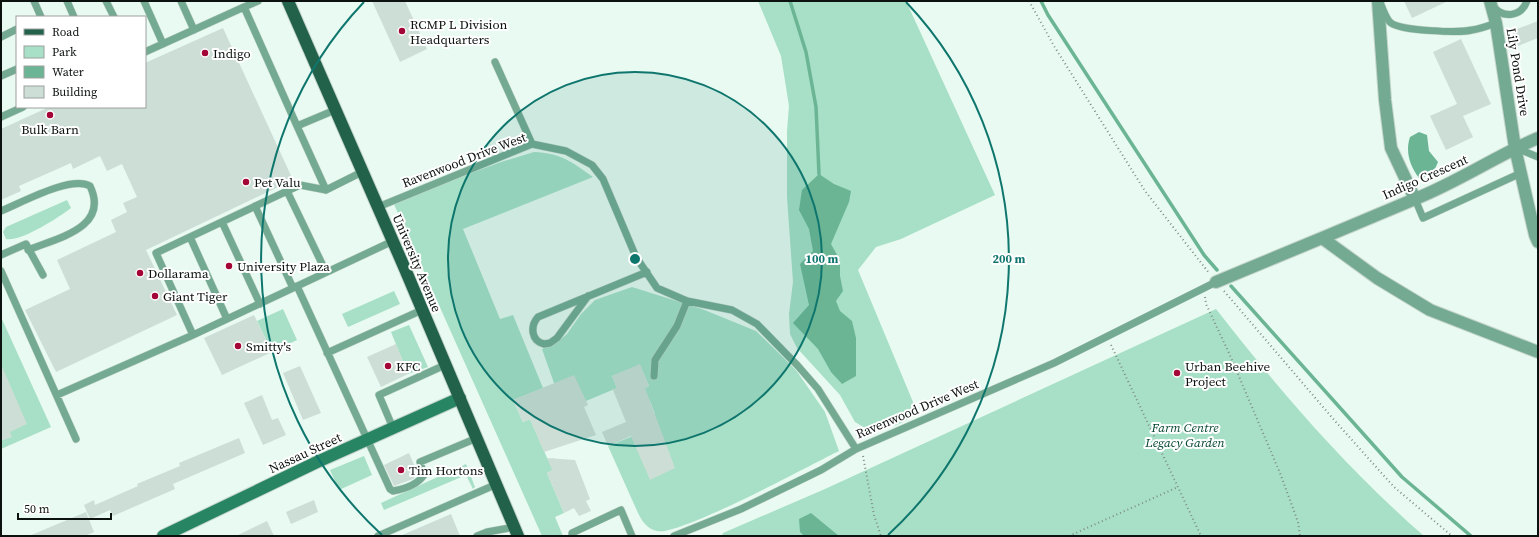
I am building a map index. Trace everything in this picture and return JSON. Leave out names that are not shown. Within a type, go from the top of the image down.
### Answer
[{"type":"main road","name":"University Avenue","points":[[288,1],[393,241],[517,532]]},
{"type":"street","points":[[1379,1],[1385,100],[1392,148],[1415,200]]},
{"type":"street","name":"Lily Pond Drive","points":[[1490,1],[1496,23],[1516,148],[1538,242]]},
{"type":"street","name":"Indigo Crescent","points":[[1211,284],[1415,200],[1538,138]]},
{"type":"street","points":[[1322,238],[1377,278],[1430,310],[1538,352]]},
{"type":"street","name":"Nassau Street","points":[[163,536],[460,398]]},
{"type":"lane","points":[[34,1],[41,16]]},
{"type":"lane","points":[[67,1],[74,16]]},
{"type":"lane","points":[[106,1],[114,16]]},
{"type":"lane","points":[[144,1],[163,44]]},
{"type":"lane","points":[[181,1],[194,30]]},
{"type":"lane","points":[[146,52],[258,1]]},
{"type":"lane","points":[[1379,1],[1384,13],[1392,23],[1404,28],[1448,32],[1471,31],[1496,23]]},
{"type":"lane","points":[[1490,1],[1498,12],[1509,15],[1521,10],[1527,1]]},
{"type":"lane","points":[[244,7],[326,190]]},
{"type":"lane","points":[[1,37],[16,30]]},
{"type":"lane","points":[[495,62],[532,144]]},
{"type":"lane","points":[[1,76],[16,69]]},
{"type":"lane","points":[[1,117],[21,108]]},
{"type":"lane","points":[[297,126],[335,110]]},
{"type":"lane","name":"Ravenwood Drive West","points":[[378,207],[532,144],[566,151],[592,165],[603,179],[636,257],[657,288],[687,301],[732,310],[757,324],[818,389],[859,448],[1054,363],[1211,284]]},
{"type":"lane","points":[[1516,148],[1538,157]]},
{"type":"lane","points":[[193,335],[156,253],[300,185],[326,190],[362,172]]},
{"type":"lane","points":[[1415,200],[1423,218],[1521,173]]},
{"type":"lane","points":[[1,211],[64,185],[85,183],[90,186],[95,202],[94,212],[89,220],[81,228],[28,250]]},
{"type":"lane","points":[[287,191],[326,272]]},
{"type":"lane","points":[[255,206],[327,352],[386,482],[393,491],[401,490],[420,482],[424,475],[420,462],[477,438]]},
{"type":"lane","points":[[222,222],[260,304]]},
{"type":"lane","points":[[190,237],[227,319]]},
{"type":"lane","points":[[57,395],[193,335],[393,241]]},
{"type":"lane","points":[[1,256],[26,244],[43,275]]},
{"type":"lane","points":[[1,271],[76,438]]},
{"type":"lane","points":[[588,296],[557,338],[550,343],[544,344],[535,340],[533,327],[534,321],[538,317],[588,296],[647,272]]},
{"type":"lane","points":[[654,376],[655,360],[677,326],[687,301]]},
{"type":"lane","points":[[327,352],[422,310]]},
{"type":"lane","points":[[393,428],[379,395],[445,365]]},
{"type":"lane","points":[[674,536],[741,509],[821,470],[859,448]]},
{"type":"lane","points":[[378,536],[497,484]]},
{"type":"lane","points":[[572,536],[572,533],[585,526],[621,510],[632,536]]},
{"type":"lane","points":[[477,536],[487,532],[517,532]]},
{"type":"path","points":[[1211,284],[1206,304],[1238,373],[1280,473],[1298,522],[1300,536]]},
{"type":"path","points":[[1107,336],[1201,536]]},
{"type":"path","points":[[859,448],[881,536]]},
{"type":"path","points":[[1069,536],[1178,487]]},
{"type":"green space","points":[[758,1],[906,1],[995,195],[901,239],[876,247],[858,270],[918,414],[897,425],[870,431],[855,422],[840,395],[797,348],[790,334],[789,314],[793,282],[787,197],[787,131],[789,106],[781,56]]},
{"type":"green space","points":[[534,152],[559,156],[593,177],[463,229],[500,319],[513,315],[543,388],[513,400],[523,422],[530,419],[548,460],[554,458],[558,467],[547,473],[564,513],[555,517],[563,536],[542,536],[393,202],[501,162]]},
{"type":"green space","points":[[67,200],[71,208],[57,217],[21,237],[6,239],[3,232],[6,227]]},
{"type":"green space","points":[[632,287],[702,309],[756,331],[796,370],[825,412],[839,451],[746,498],[690,523],[670,530],[657,531],[648,527],[638,513],[608,446],[641,433],[637,421],[655,414],[650,401],[640,391],[649,386],[640,365],[612,376],[617,388],[586,401],[554,383],[542,349],[555,344],[567,334],[581,314],[595,300]]},
{"type":"green space","points":[[394,291],[400,304],[348,327],[342,314]]},
{"type":"green space","points":[[283,309],[297,340],[272,352],[257,321]]},
{"type":"green space","name":"Farm Centre Legacy Garden","points":[[1216,309],[1264,369],[1314,427],[1367,483],[1424,536],[722,536],[723,533],[825,489]]},
{"type":"green space","points":[[1,317],[51,427],[1,449]]},
{"type":"green space","points":[[409,325],[428,367],[408,374],[391,332]]},
{"type":"green space","points":[[364,456],[372,475],[339,490],[330,470]]},
{"type":"green space","points":[[466,464],[475,487],[473,489],[466,475],[384,510],[381,503]]},
{"type":"water","points":[[1419,132],[1427,135],[1429,151],[1438,162],[1432,173],[1419,178],[1409,159],[1408,148],[1410,137]]},
{"type":"water","points":[[819,174],[834,184],[851,191],[849,202],[831,244],[840,260],[840,276],[843,291],[836,301],[840,311],[852,321],[856,338],[856,376],[842,384],[831,372],[818,349],[793,323],[809,305],[800,264],[813,251],[809,229],[799,210],[802,190]]},
{"type":"water","points":[[811,513],[839,536],[804,536],[800,532],[799,519]]},
{"type":"building","name":"RCMP L Division Headquarters","points":[[372,1],[405,1],[427,49],[400,62]]},
{"type":"building","points":[[1404,1],[1448,1],[1412,18]]},
{"type":"building","points":[[1538,21],[1538,38],[1518,46],[1512,31]]},
{"type":"building","points":[[223,28],[293,180],[146,250],[177,315],[56,372],[25,310],[70,289],[57,260],[116,232],[111,220],[127,212],[123,203],[137,197],[122,164],[107,171],[100,156],[73,169],[71,163],[19,186],[21,191],[1,200],[1,129],[47,108],[146,108],[146,63]]},
{"type":"building","points":[[1461,39],[1491,104],[1463,116],[1473,137],[1446,150],[1430,116],[1457,104],[1433,52]]},
{"type":"building","points":[[254,315],[272,352],[222,375],[204,338]]},
{"type":"building","name":"KFC","points":[[396,344],[408,374],[381,387],[367,357]]},
{"type":"building","points":[[1,364],[27,424],[10,432],[12,437],[1,441]]},
{"type":"building","points":[[640,364],[649,386],[645,388],[675,468],[650,480],[631,436],[608,446],[602,432],[626,422],[613,390],[617,388],[612,376]]},
{"type":"building","points":[[300,366],[321,413],[303,420],[283,373]]},
{"type":"building","points":[[574,375],[588,405],[584,407],[596,435],[544,452],[530,419],[523,422],[513,400]]},
{"type":"building","points":[[262,395],[272,420],[278,418],[286,435],[263,445],[244,403]]},
{"type":"building","points":[[239,438],[245,453],[173,484],[175,489],[113,516],[110,510],[90,519],[84,505],[94,500],[95,505],[138,486],[137,484],[180,466],[179,463]]},
{"type":"building","name":"Tim Hortons","points":[[409,453],[418,474],[413,479],[394,486],[384,465]]},
{"type":"building","points":[[547,458],[575,460],[590,499],[586,501],[591,511],[579,516],[574,508],[564,513],[547,473],[552,470]]},
{"type":"building","points":[[314,500],[318,512],[291,524],[286,512]]},
{"type":"building","points":[[86,512],[94,532],[85,536],[29,536]]},
{"type":"building","points":[[451,514],[460,536],[400,536]]},
{"type":"building","points":[[267,521],[274,536],[236,536]]},
{"type":"waterway","points":[[790,1],[806,52],[816,107],[819,174]]},
{"type":"waterway","points":[[1041,1],[1048,15],[1204,255],[1217,270]]},
{"type":"waterway","points":[[1231,286],[1402,477],[1471,536]]},
{"type":"place","name":"RCMP L Division Headquarters","points":[[402,31]]},
{"type":"place","name":"Indigo","points":[[205,53]]},
{"type":"place","name":"Bulk Barn","points":[[50,115]]},
{"type":"place","name":"Pet Valu","points":[[246,182]]},
{"type":"place","name":"University Plaza","points":[[229,266]]},
{"type":"place","name":"Dollarama","points":[[140,273]]},
{"type":"place","name":"Giant Tiger","points":[[155,296]]},
{"type":"place","name":"Smitty's","points":[[238,346]]},
{"type":"place","name":"KFC","points":[[388,366]]},
{"type":"place","name":"Urban Beehive Project","points":[[1177,373]]},
{"type":"place","name":"Tim Hortons","points":[[401,470]]}]
